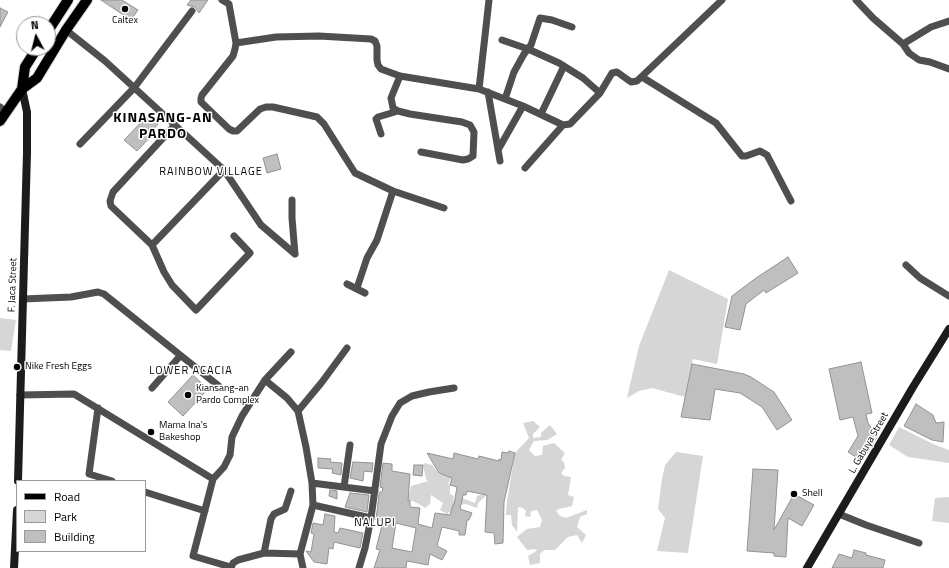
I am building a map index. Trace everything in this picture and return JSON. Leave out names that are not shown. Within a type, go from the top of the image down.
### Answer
[{"type":"main road","points":[[56,19],[68,0]]},
{"type":"main road","points":[[0,122],[3,109],[22,89],[37,78],[86,0]]},
{"type":"main road","points":[[22,89],[25,67],[32,56]]},
{"type":"street","points":[[222,0],[229,2],[236,43],[233,56],[200,98],[202,102],[229,129],[237,131],[260,109],[266,107],[273,107],[317,117],[324,124],[356,173],[393,191],[444,208]]},
{"type":"street","points":[[479,89],[489,0]]},
{"type":"street","points":[[236,43],[276,37],[319,36],[371,39],[375,41],[377,46],[378,66],[381,69],[400,76],[479,89],[523,106],[563,125],[570,124],[600,93],[612,73],[616,72],[631,82],[637,81],[700,19],[722,0]]},
{"type":"street","points":[[856,0],[873,18],[919,60],[930,62],[949,69]]},
{"type":"street","points":[[80,144],[134,88],[192,11]]},
{"type":"street","points":[[505,99],[520,60],[532,42],[540,18],[552,20],[572,27]]},
{"type":"street","points":[[903,44],[931,28],[949,21]]},
{"type":"street","points":[[66,30],[105,61],[224,170],[261,225],[295,254],[292,200]]},
{"type":"street","points":[[502,40],[528,49],[564,66],[582,78],[600,93]]},
{"type":"street","points":[[541,114],[564,66]]},
{"type":"street","points":[[400,76],[391,98],[393,108],[398,111],[462,122],[470,125],[474,132],[473,156],[468,159],[464,160],[421,152]]},
{"type":"street","points":[[642,77],[716,122],[742,156],[760,151],[767,155],[791,201]]},
{"type":"street","name":"F. Jaca Street","points":[[18,480],[27,152],[26,112],[22,89]]},
{"type":"street","points":[[488,92],[500,161]]},
{"type":"street","points":[[498,150],[523,106]]},
{"type":"street","points":[[381,134],[376,119],[398,111]]},
{"type":"street","points":[[175,125],[113,192],[110,201],[111,206],[152,245],[164,272],[172,285],[196,310],[250,254],[234,236]]},
{"type":"street","points":[[525,168],[563,125]]},
{"type":"street","points":[[152,245],[224,170]]},
{"type":"street","points":[[357,288],[367,258],[377,240],[393,191]]},
{"type":"street","points":[[906,265],[920,278],[949,296]]},
{"type":"street","points":[[347,284],[365,293]]},
{"type":"street","points":[[23,299],[71,297],[98,292],[104,294],[220,387]]},
{"type":"street","name":"L. Gabuya Street","points":[[807,568],[913,387],[949,329]]},
{"type":"street","points":[[298,411],[347,348]]},
{"type":"street","points":[[291,352],[265,380],[242,416],[232,437],[230,456],[224,467],[213,479],[193,556],[231,567],[233,562],[264,553],[300,554]]},
{"type":"street","points":[[152,388],[180,356]]},
{"type":"street","points":[[265,380],[287,398],[298,411],[312,483],[313,505],[300,554],[303,568]]},
{"type":"street","points":[[360,568],[371,518],[381,444],[396,408],[412,396],[454,388]]},
{"type":"street","points":[[20,395],[74,394],[213,479]]},
{"type":"street","points":[[98,408],[89,474],[109,480]]},
{"type":"street","points":[[344,487],[350,446]]},
{"type":"street","points":[[312,483],[375,491]]},
{"type":"street","points":[[264,553],[271,519],[274,514],[285,509],[291,491]]},
{"type":"street","points":[[146,492],[205,511]]},
{"type":"street","points":[[313,505],[371,518]]},
{"type":"street","points":[[839,514],[919,543]]},
{"type":"street","points":[[14,568],[16,529]]},
{"type":"green space","points":[[669,270],[728,299],[717,364],[693,359],[685,397],[652,388],[639,391],[627,398],[639,346]]},
{"type":"green space","points":[[0,318],[16,320],[11,351],[0,350]]},
{"type":"green space","points":[[533,421],[540,427],[533,434],[533,438],[541,437],[541,433],[550,425],[557,434],[547,440],[534,441],[529,450],[535,456],[542,455],[543,446],[554,443],[565,453],[561,460],[564,462],[565,468],[561,473],[564,476],[571,477],[568,495],[574,497],[572,506],[556,511],[560,516],[566,518],[587,510],[587,514],[580,517],[577,527],[586,535],[582,543],[577,535],[568,537],[555,550],[544,550],[540,554],[540,563],[530,565],[528,556],[537,549],[527,550],[517,537],[527,529],[540,527],[542,520],[537,510],[531,511],[530,517],[525,516],[526,511],[523,508],[518,507],[517,532],[512,525],[511,515],[506,515],[515,453],[529,438],[523,423]]},
{"type":"green space","points":[[899,427],[933,444],[949,450],[949,463],[908,457],[889,445]]},
{"type":"green space","points":[[676,452],[703,456],[688,553],[657,551],[665,518],[658,509],[662,479],[665,465]]},
{"type":"green space","points":[[425,463],[432,465],[440,475],[444,470],[448,471],[451,478],[448,484],[450,485],[450,494],[454,496],[453,501],[459,497],[475,503],[477,496],[485,493],[487,495],[478,503],[477,508],[466,504],[458,505],[447,514],[440,510],[443,503],[431,495],[430,504],[425,508],[408,499],[411,486],[428,481],[426,479],[423,465]]},
{"type":"green space","points":[[949,497],[949,523],[932,521],[935,498]]},
{"type":"building","name":"Caltex","points":[[101,0],[122,0],[138,10],[131,20]]},
{"type":"building","points":[[191,0],[208,0],[199,13],[195,7],[187,5]]},
{"type":"building","points":[[0,8],[8,12],[0,27]]},
{"type":"building","points":[[148,115],[158,124],[152,131],[154,133],[137,151],[124,140]]},
{"type":"building","points":[[277,154],[281,169],[267,173],[263,158]]},
{"type":"building","points":[[788,257],[798,273],[766,293],[764,290],[746,304],[740,330],[725,327],[732,296]]},
{"type":"building","points":[[861,362],[872,413],[866,414],[868,423],[877,437],[862,461],[848,452],[858,436],[853,417],[840,420],[829,369]]},
{"type":"building","points":[[692,364],[744,374],[751,377],[774,392],[792,420],[777,430],[762,407],[740,393],[715,389],[710,420],[681,417]]},
{"type":"building","name":"Kiansang-an Pardo Complex","points":[[193,375],[208,389],[183,416],[168,402]]},
{"type":"building","points":[[916,404],[933,415],[936,423],[944,422],[943,442],[932,440],[904,426]]},
{"type":"building","points":[[509,451],[515,453],[504,502],[503,543],[495,544],[494,533],[485,532],[487,495],[467,491],[466,495],[463,495],[460,509],[472,513],[469,520],[467,520],[465,535],[459,535],[459,531],[442,527],[437,546],[447,551],[442,560],[430,554],[428,565],[407,561],[406,568],[374,568],[380,550],[376,549],[383,521],[376,520],[379,494],[382,492],[383,488],[380,487],[383,463],[392,464],[392,471],[410,474],[408,501],[410,500],[410,507],[420,508],[418,524],[432,528],[435,513],[450,515],[454,505],[457,487],[450,485],[452,478],[439,473],[427,453],[453,459],[454,453],[478,459],[479,456],[499,461],[499,459],[501,460],[502,452],[508,453]],"holes":[[[396,523],[416,528],[412,552],[392,548]]]},
{"type":"building","points":[[318,458],[331,459],[330,462],[342,463],[341,475],[332,473],[333,469],[318,468]]},
{"type":"building","points":[[353,462],[373,463],[372,472],[364,471],[363,481],[350,478]]},
{"type":"building","points":[[414,465],[423,465],[422,476],[413,475]]},
{"type":"building","points":[[753,469],[778,470],[774,530],[794,494],[814,505],[802,526],[788,518],[786,557],[774,556],[774,553],[747,551]]},
{"type":"building","points":[[330,490],[337,491],[337,499],[329,496]]},
{"type":"building","points":[[350,493],[369,495],[367,512],[345,507]]},
{"type":"building","points":[[325,514],[335,516],[334,532],[338,533],[340,528],[363,533],[360,548],[334,542],[333,549],[329,548],[327,564],[314,562],[306,551],[311,552],[314,534],[311,533],[313,523],[323,525]]},
{"type":"building","points":[[854,550],[885,560],[883,568],[832,568],[839,554],[852,558]]},
{"type":"place","name":"Caltex","points":[[125,9]]},
{"type":"place","name":"Nike Fresh Eggs","points":[[17,367]]},
{"type":"place","name":"Kiansang-an Pardo Complex","points":[[188,395]]},
{"type":"place","name":"Mama Ina's Bakeshop","points":[[151,432]]},
{"type":"place","name":"Shell","points":[[794,494]]},
{"type":"district","name":"KINASANG-AN PARDO","points":[[163,128]]},
{"type":"district","name":"RAINBOW VILLAGE","points":[[211,172]]},
{"type":"district","name":"LOWER ACACIA","points":[[191,371]]},
{"type":"district","name":"NALUPI","points":[[375,523]]}]
